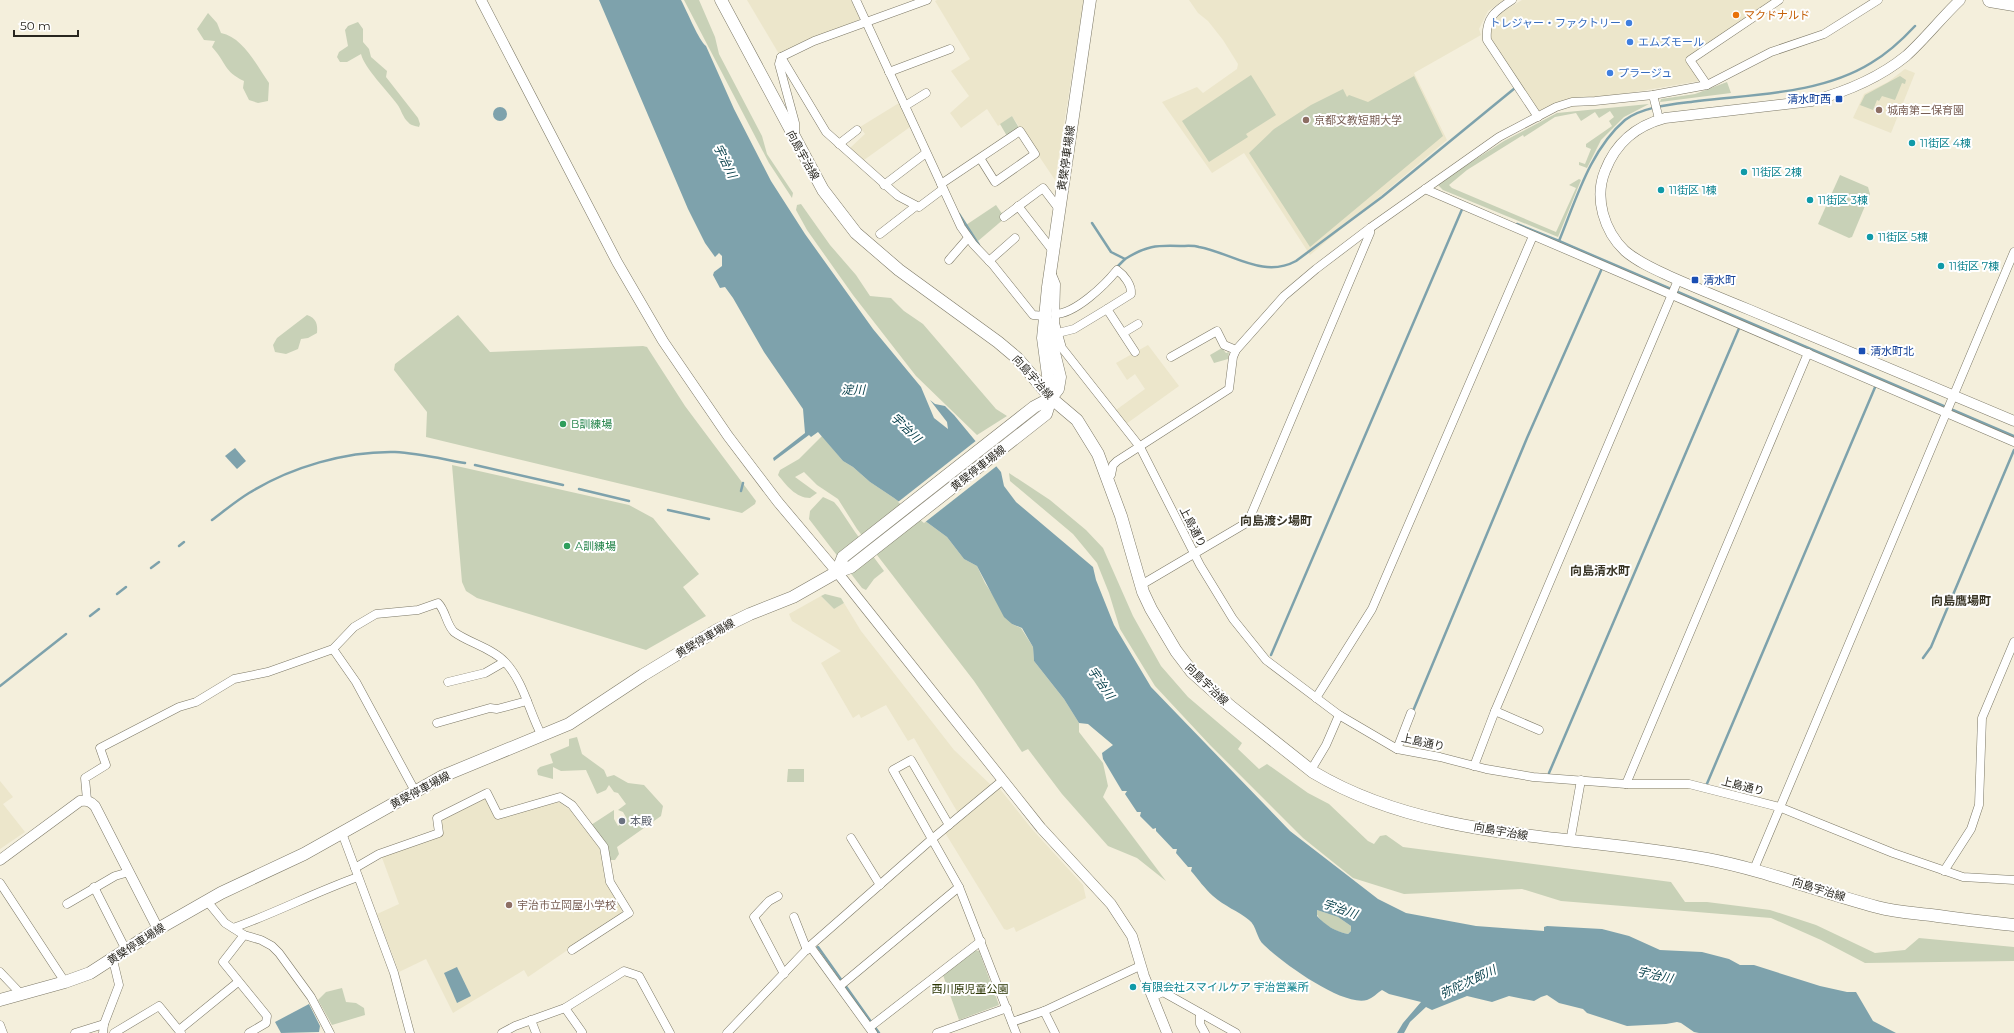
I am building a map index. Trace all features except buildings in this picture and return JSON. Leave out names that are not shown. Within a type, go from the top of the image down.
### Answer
[{"type":"highway","points":[[1990,0],[2014,4]]},
{"type":"main road","name":"向島宇治線","points":[[721,0],[823,190],[856,233],[899,270],[984,330],[1017,358],[1051,398],[1077,420],[1098,454],[1107,477],[1121,516],[1141,585],[1150,609],[1161,628],[1192,672],[1230,706],[1311,770],[1328,781],[1365,797],[1419,815],[1487,829],[1570,842],[1704,858],[1754,869],[1879,908],[2014,925]]},
{"type":"main road","name":"黄檗停車場線","points":[[0,1000],[65,982],[90,973],[113,960],[158,929],[207,901],[342,833],[415,791],[470,764],[542,736],[574,721],[643,675],[717,630],[793,596],[842,567],[1046,414],[1051,398],[1058,388],[1060,377],[1050,315],[1050,271],[1090,0]]},
{"type":"main road","name":"黄檗停車場線","points":[[1050,315],[1043,338],[1051,398]]},
{"type":"main road","points":[[1029,372],[1040,370],[1047,363]]},
{"type":"main road","name":"黄檗停車場線","points":[[842,567],[843,557],[1038,404],[1051,398]]},
{"type":"street","points":[[481,0],[617,262],[663,341],[728,436],[778,502],[842,567],[1003,780],[1046,833],[1111,904],[1132,936],[1140,966],[1167,1033]]},
{"type":"street","points":[[856,0],[869,20],[889,71],[926,153],[943,184],[961,227],[968,238],[992,259],[1033,316],[1060,314],[1076,307],[1108,282],[1117,270],[1123,274],[1132,290],[1131,294],[1074,329],[1058,333]]},
{"type":"street","points":[[795,140],[795,122],[778,64],[781,57],[814,41],[926,0]]},
{"type":"street","points":[[1512,0],[1494,12],[1486,30],[1487,40],[1538,117]]},
{"type":"street","points":[[1707,84],[1690,60],[1779,0]]},
{"type":"street","points":[[1107,477],[1111,475],[1114,463],[1229,389],[1233,357],[1236,350],[1284,296],[1370,228],[1499,137],[1556,107],[1572,102],[1654,98],[1707,84],[1771,52],[1824,34],[1878,0]]},
{"type":"street","points":[[1960,0],[1916,46],[1889,68],[1865,82],[1833,95],[1812,100],[1658,115],[1631,133],[1611,156],[1600,188],[1600,204],[1605,221],[1615,240],[1625,251],[1674,290],[1740,324],[1877,383],[1949,405],[2014,421]]},
{"type":"street","points":[[889,71],[950,49]]},
{"type":"street","points":[[781,57],[826,132],[884,185],[898,196],[916,206]]},
{"type":"street","points":[[905,106],[926,93]]},
{"type":"street","points":[[1654,98],[1658,115]]},
{"type":"street","points":[[839,144],[857,130]]},
{"type":"street","points":[[880,234],[916,206],[919,207],[943,184],[980,158],[1020,131],[1035,154],[995,182],[980,158]]},
{"type":"street","points":[[884,185],[926,153]]},
{"type":"street","points":[[1004,217],[1043,188],[1059,209]]},
{"type":"street","points":[[1425,189],[1603,266],[1674,290],[1949,405],[2014,442]]},
{"type":"street","points":[[1018,206],[1053,251]]},
{"type":"street","points":[[1141,585],[1248,522],[1370,233],[1370,228]]},
{"type":"street","points":[[1316,698],[1372,609],[1533,236]]},
{"type":"street","points":[[949,260],[968,238]]},
{"type":"street","points":[[992,259],[1015,238]]},
{"type":"street","points":[[1754,869],[1779,806],[2014,252]]},
{"type":"street","points":[[1474,766],[1495,711],[1674,290]]},
{"type":"street","points":[[1107,309],[1134,352]]},
{"type":"street","name":"上島通り","points":[[1050,315],[1058,333],[1062,348],[1140,447],[1194,553],[1233,619],[1266,660],[1339,715],[1397,749],[1533,777],[1626,784],[1689,784],[1779,806],[1893,853],[1964,877],[2014,880]]},
{"type":"street","points":[[1123,333],[1138,324]]},
{"type":"street","points":[[1171,357],[1217,331],[1224,345],[1236,350]]},
{"type":"street","points":[[1626,784],[1808,353]]},
{"type":"street","points":[[158,929],[95,806],[87,800],[85,778],[106,765],[100,748],[179,707],[196,702],[234,679],[268,672],[333,649],[354,627],[376,614],[418,610],[438,603],[442,607],[449,626],[454,632],[504,662],[520,684],[542,736]]},
{"type":"street","points":[[1944,871],[1972,829],[1979,805],[1982,718],[2014,642]]},
{"type":"street","points":[[333,649],[356,682],[415,791]]},
{"type":"street","points":[[448,682],[485,673],[504,662]]},
{"type":"street","points":[[437,723],[490,708],[497,709],[527,701]]},
{"type":"street","points":[[1495,711],[1539,730]]},
{"type":"street","points":[[1397,749],[1411,713]]},
{"type":"street","points":[[1311,770],[1326,745],[1339,715]]},
{"type":"street","points":[[949,825],[910,760],[893,770],[960,887],[1016,1033]]},
{"type":"street","points":[[727,1033],[809,948],[932,839],[1003,780]]},
{"type":"street","points":[[1570,842],[1581,780]]},
{"type":"street","points":[[355,868],[379,854],[439,833],[437,818],[487,793],[498,815],[560,797],[572,805],[604,847],[610,882],[629,912],[572,950]]},
{"type":"street","points":[[0,860],[74,806],[87,800]]},
{"type":"street","points":[[342,833],[394,973],[410,1033]]},
{"type":"street","points":[[851,838],[880,885]]},
{"type":"street","points":[[67,904],[115,876],[130,872]]},
{"type":"street","points":[[233,928],[265,917],[326,888],[358,877]]},
{"type":"street","points":[[0,883],[65,982]]},
{"type":"street","points":[[94,887],[126,950]]},
{"type":"street","points":[[843,984],[960,887]]},
{"type":"street","points":[[778,896],[769,901],[754,917],[784,974]]},
{"type":"street","points":[[207,901],[225,923],[244,935],[261,940],[272,946],[279,953],[311,997],[329,1033]]},
{"type":"street","points":[[794,917],[809,948],[843,984],[872,1027],[981,941]]},
{"type":"street","points":[[244,935],[222,962],[267,1016],[266,1023],[249,1033]]},
{"type":"street","points":[[103,1033],[104,1024],[118,985],[113,960]]},
{"type":"street","points":[[1012,1022],[1044,1011],[1140,966]]},
{"type":"street","points":[[502,1033],[531,1020],[565,1008],[624,970],[639,976],[670,1033]]},
{"type":"street","points":[[0,972],[21,994]]},
{"type":"street","points":[[114,1033],[159,1006],[180,1032],[238,982]]},
{"type":"street","points":[[1152,997],[1163,992],[1236,1033]]},
{"type":"street","points":[[565,1008],[582,1033]]},
{"type":"street","points":[[937,1033],[1007,1008]]},
{"type":"street","points":[[1044,1011],[1055,1033]]},
{"type":"street","points":[[1200,1013],[1200,1024],[1205,1033]]},
{"type":"street","points":[[531,1020],[536,1033]]},
{"type":"street","points":[[76,1033],[104,1024]]},
{"type":"shaded area","points":[[747,0],[851,0],[860,19],[779,54]]},
{"type":"shaded area","points":[[1084,0],[1055,180],[1012,116],[998,126],[987,109],[961,128],[950,113],[969,96],[951,71],[970,59],[935,1]]},
{"type":"shaded area","name":"京都文教短期大学","points":[[1189,0],[1504,0],[1488,11],[1479,29],[1481,35],[1414,73],[1447,140],[1310,255],[1244,153],[1212,173],[1162,102],[1197,87],[1203,93],[1237,69],[1238,64],[1223,40],[1208,21],[1198,13]]},
{"type":"shaded area","points":[[1522,0],[1774,0],[1686,60],[1699,81],[1606,97],[1573,99],[1553,104],[1538,113],[1491,42],[1489,33],[1496,16]]},
{"type":"shaded area","name":"城南第二保育園","points":[[1905,69],[1915,73],[1891,133],[1853,118],[1864,94],[1888,82]]},
{"type":"shaded area","points":[[899,103],[910,127],[864,160],[850,148],[865,134],[860,127]]},
{"type":"shaded area","points":[[1148,345],[1179,386],[1126,424],[1116,410],[1145,389],[1135,374],[1127,380],[1116,363]]},
{"type":"shaded area","points":[[821,596],[834,609],[844,603],[861,631],[954,750],[992,786],[958,813],[914,738],[908,741],[886,705],[861,718],[859,714],[853,718],[821,663],[841,651],[792,621],[789,614]]},
{"type":"shaded area","points":[[0,781],[13,797],[3,804],[25,832],[0,849]]},
{"type":"shaded area","points":[[997,788],[1000,789],[1032,829],[1083,885],[1086,898],[1016,932],[1014,927],[1007,930],[1004,929],[944,831]]},
{"type":"shaded area","name":"宇治市立岡屋小学校","points":[[484,797],[487,800],[495,819],[559,802],[570,810],[600,849],[606,884],[621,906],[622,913],[528,977],[524,970],[453,1013],[426,959],[399,972],[377,914],[399,904],[381,855],[442,835],[440,821]]},
{"type":"green space","points":[[684,0],[699,0],[715,37],[719,54],[762,136],[767,154],[793,193],[792,198],[769,163]]},
{"type":"green space","points":[[208,13],[217,23],[221,33],[236,40],[249,53],[269,83],[268,101],[258,103],[249,100],[243,88],[244,81],[232,74],[212,47],[215,41],[204,40],[197,29]]},
{"type":"green space","points":[[358,22],[363,29],[363,42],[369,49],[371,57],[387,71],[386,77],[418,118],[420,124],[419,127],[411,125],[406,120],[400,108],[367,66],[361,54],[347,62],[340,62],[337,57],[339,52],[348,46],[345,30],[348,26]]},
{"type":"green space","points":[[1251,75],[1276,115],[1246,134],[1248,137],[1209,162],[1182,121]]},
{"type":"green space","points":[[1414,76],[1443,136],[1310,247],[1249,153],[1274,129],[1311,105],[1343,89],[1347,97],[1349,95],[1368,102]]},
{"type":"green space","points":[[1900,76],[1906,80],[1905,84],[1902,83],[1895,100],[1882,96],[1879,101],[1877,100],[1873,110],[1860,105],[1865,95]]},
{"type":"green space","points":[[1727,82],[1731,93],[1660,102],[1661,99],[1695,94]]},
{"type":"green space","points":[[1649,104],[1624,117],[1601,140],[1587,168],[1579,165],[1579,162],[1585,164],[1591,149],[1586,147],[1586,144],[1612,126],[1609,121],[1614,117],[1610,111],[1599,118],[1595,112],[1581,121],[1576,113],[1555,117],[1467,170],[1449,185],[1452,188],[1556,232],[1576,188],[1569,185],[1579,179],[1581,180],[1558,237],[1443,190],[1437,184],[1504,141],[1557,113]]},
{"type":"green space","points":[[1012,116],[1019,128],[1007,136],[1000,124]]},
{"type":"green space","points":[[1840,175],[1868,187],[1870,194],[1852,237],[1849,238],[1818,224]]},
{"type":"green space","points":[[801,204],[830,245],[856,275],[870,296],[891,298],[904,311],[923,324],[996,409],[1007,416],[977,435],[916,376],[853,295],[807,230],[796,210],[797,205]]},
{"type":"green space","points":[[996,205],[1005,218],[978,241],[966,225]]},
{"type":"green space","points":[[307,315],[316,322],[317,333],[308,338],[301,339],[298,349],[286,354],[275,352],[273,345],[277,338]]},
{"type":"green space","name":"B訓練場","points":[[458,315],[490,352],[647,347],[685,406],[756,501],[755,504],[742,513],[426,437],[427,412],[394,370],[395,364]]},
{"type":"green space","points":[[1222,348],[1226,353],[1229,352],[1228,359],[1214,363],[1210,355]]},
{"type":"green space","points":[[822,436],[843,461],[947,537],[964,559],[977,566],[985,583],[1012,624],[1021,628],[1033,647],[1034,661],[1064,699],[1079,723],[1079,732],[1103,763],[1108,786],[1103,797],[1166,881],[1137,858],[1108,846],[1062,794],[1028,749],[1022,752],[974,681],[857,529],[838,499],[817,485],[804,472],[795,477],[817,493],[810,498],[800,496],[788,487],[778,475],[780,470],[799,459]]},
{"type":"green space","name":"A訓練場","points":[[452,465],[629,505],[653,518],[699,574],[683,587],[706,616],[646,650],[477,598],[466,591],[462,582]]},
{"type":"green space","points":[[1009,473],[1050,500],[1086,530],[1103,548],[1133,616],[1161,666],[1188,697],[1242,743],[1238,749],[1259,769],[1267,764],[1308,793],[1329,804],[1368,841],[1374,844],[1380,836],[1386,835],[1403,847],[1671,882],[1685,902],[1707,902],[1770,910],[1816,925],[1875,953],[1905,950],[1919,938],[2014,947],[2014,961],[1865,963],[1821,940],[1771,918],[1561,901],[1522,889],[1404,894],[1353,878],[1303,838],[1210,745],[1155,686],[1120,629],[1109,593],[1097,563],[1073,534],[1010,481]]},
{"type":"green space","points":[[823,497],[834,502],[839,508],[884,571],[874,579],[866,590],[862,588],[809,519],[810,511]]},
{"type":"green space","points":[[825,594],[841,598],[844,603],[834,609],[821,596]]},
{"type":"green space","points":[[577,737],[582,754],[604,770],[607,777],[614,775],[628,783],[644,785],[663,806],[661,816],[617,847],[619,854],[615,860],[609,860],[591,825],[614,810],[614,819],[618,826],[627,819],[623,812],[618,810],[626,804],[618,793],[614,792],[609,785],[606,790],[597,794],[586,770],[561,771],[553,767],[553,779],[538,775],[537,770],[540,767],[553,763],[550,754],[569,746],[569,739]]},
{"type":"green space","points":[[788,769],[804,769],[804,782],[787,782]]},
{"type":"green space","points":[[1317,910],[1338,917],[1351,926],[1351,931],[1348,934],[1329,927],[1318,916],[1316,912]]},
{"type":"green space","name":"西川原児童公園","points":[[975,950],[979,951],[999,1005],[959,1020],[943,975]]},
{"type":"green space","points":[[342,988],[346,1002],[356,1003],[364,1008],[365,1015],[332,1025],[318,1000],[326,992]]},
{"type":"water","name":"淀川","points":[[599,0],[681,0],[697,32],[706,46],[734,109],[771,181],[805,234],[873,329],[921,387],[934,418],[948,429],[947,422],[930,400],[935,404],[945,406],[954,415],[1001,472],[1004,486],[1016,502],[1093,567],[1096,580],[1114,625],[1151,687],[1290,831],[1378,899],[1406,913],[1476,926],[1544,931],[1544,927],[1547,926],[1602,929],[1629,936],[1660,950],[1702,952],[1729,959],[1740,965],[1754,965],[1820,986],[1847,992],[1856,992],[1873,1021],[1896,1033],[1699,1033],[1694,1032],[1677,1022],[1627,1026],[1587,1013],[1583,1009],[1559,1003],[1547,995],[1534,1001],[1509,996],[1492,1002],[1467,996],[1432,1010],[1426,1007],[1410,1022],[1404,1033],[1397,1033],[1403,1023],[1421,1002],[1389,994],[1382,990],[1367,1000],[1356,1000],[1343,997],[1313,982],[1298,972],[1272,953],[1261,942],[1254,925],[1249,920],[1217,900],[1191,871],[1192,867],[1188,867],[1176,853],[1177,849],[1173,849],[1156,831],[1156,828],[1153,829],[1140,816],[1141,812],[1137,812],[1125,794],[1127,791],[1122,791],[1103,759],[1102,753],[1113,745],[1088,724],[1079,723],[1064,699],[1034,661],[1033,647],[1022,628],[1012,624],[1004,617],[977,566],[964,559],[947,537],[843,461],[818,432],[811,437],[809,435],[774,461],[773,458],[805,433],[803,409],[764,352],[733,298],[725,287],[720,288],[713,275],[714,272],[722,266],[722,256],[719,253],[715,257],[705,243],[688,209]],"holes":[[[1317,910],[1338,917],[1351,926],[1351,931],[1348,934],[1331,928],[1317,916]]]},
{"type":"water","points":[[497,107],[503,107],[507,111],[507,117],[503,121],[497,121],[493,117],[493,111]]},
{"type":"water","points":[[235,448],[246,461],[237,469],[225,456]]},
{"type":"water","points":[[457,967],[471,996],[457,1003],[444,973]]},
{"type":"water","points":[[309,1004],[320,1026],[319,1032],[281,1033],[275,1022]]},
{"type":"pier","points":[[977,440],[998,465],[924,523],[898,502]]},
{"type":"waterway","points":[[1915,26],[1894,46],[1871,63],[1852,73],[1831,81],[1787,91],[1670,105],[1650,109],[1632,115],[1613,132],[1593,161],[1585,176],[1559,241],[2014,436]]},
{"type":"waterway","points":[[1092,223],[1111,252],[1125,259],[1139,251],[1151,247],[1197,246],[1260,266],[1284,266],[1296,261],[1382,197],[1515,88]]},
{"type":"waterway","points":[[1271,655],[1463,207]]},
{"type":"waterway","points":[[959,214],[979,245]]},
{"type":"waterway","points":[[1517,224],[1559,241]]},
{"type":"waterway","points":[[1118,266],[1125,259]]},
{"type":"waterway","points":[[1413,711],[1527,438],[1603,266]]},
{"type":"waterway","points":[[1549,773],[1740,326]]},
{"type":"waterway","points":[[1706,786],[1876,385]]},
{"type":"waterway","points":[[1923,658],[1931,647],[2014,450]]},
{"type":"waterway","points":[[212,520],[244,496],[265,484],[283,475],[319,462],[357,454],[395,452],[465,463]]},
{"type":"waterway","points":[[475,465],[563,485]]},
{"type":"waterway","points":[[741,491],[743,483]]},
{"type":"waterway","points":[[579,489],[629,501]]},
{"type":"waterway","points":[[668,510],[709,519]]},
{"type":"waterway","points":[[179,546],[184,542]]},
{"type":"waterway","points":[[151,568],[159,562]]},
{"type":"waterway","points":[[117,594],[126,587]]},
{"type":"waterway","points":[[90,616],[99,609]]},
{"type":"waterway","points":[[0,686],[66,634]]},
{"type":"waterway","points":[[818,947],[879,1033]]},
{"type":"place","name":"マクドナルド","points":[[1736,15]]},
{"type":"place","name":"トレジャー・ファクトリー","points":[[1629,23]]},
{"type":"place","name":"エムズモール","points":[[1630,42]]},
{"type":"place","name":"プラージュ","points":[[1610,73]]},
{"type":"place","name":"清水町西","points":[[1839,99]]},
{"type":"place","name":"城南第二保育園","points":[[1879,110]]},
{"type":"place","name":"京都文教短期大学","points":[[1306,120]]},
{"type":"place","name":"11街区 4棟","points":[[1912,143]]},
{"type":"place","name":"11街区 2棟","points":[[1744,172]]},
{"type":"place","name":"11街区 1棟","points":[[1661,190]]},
{"type":"place","name":"11街区 3棟","points":[[1810,200]]},
{"type":"place","name":"11街区 5棟","points":[[1870,237]]},
{"type":"place","name":"11街区 7棟","points":[[1941,266]]},
{"type":"place","name":"清水町","points":[[1695,280]]},
{"type":"place","name":"清水町北","points":[[1862,351]]},
{"type":"place","name":"B訓練場","points":[[563,424]]},
{"type":"place","name":"A訓練場","points":[[567,546]]},
{"type":"place","name":"本殿","points":[[622,821]]},
{"type":"place","name":"宇治市立岡屋小学校","points":[[509,905]]},
{"type":"place","name":"有限会社スマイルケア 宇治営業所","points":[[1133,987]]},
{"type":"district","name":"向島渡シ場町","points":[[1276,521]]},
{"type":"district","name":"向島清水町","points":[[1600,571]]},
{"type":"district","name":"向島鷹場町","points":[[1961,601]]},
{"type":"water label","name":"宇治川","points":[[725,161]]},
{"type":"water label","name":"宇治川","points":[[906,428]]},
{"type":"water label","name":"宇治川","points":[[1101,683]]},
{"type":"water label","name":"宇治川","points":[[1340,909]]},
{"type":"water label","name":"宇治川","points":[[1655,975]]},
{"type":"water label","name":"弥陀次郎川","points":[[1468,982]]}]
